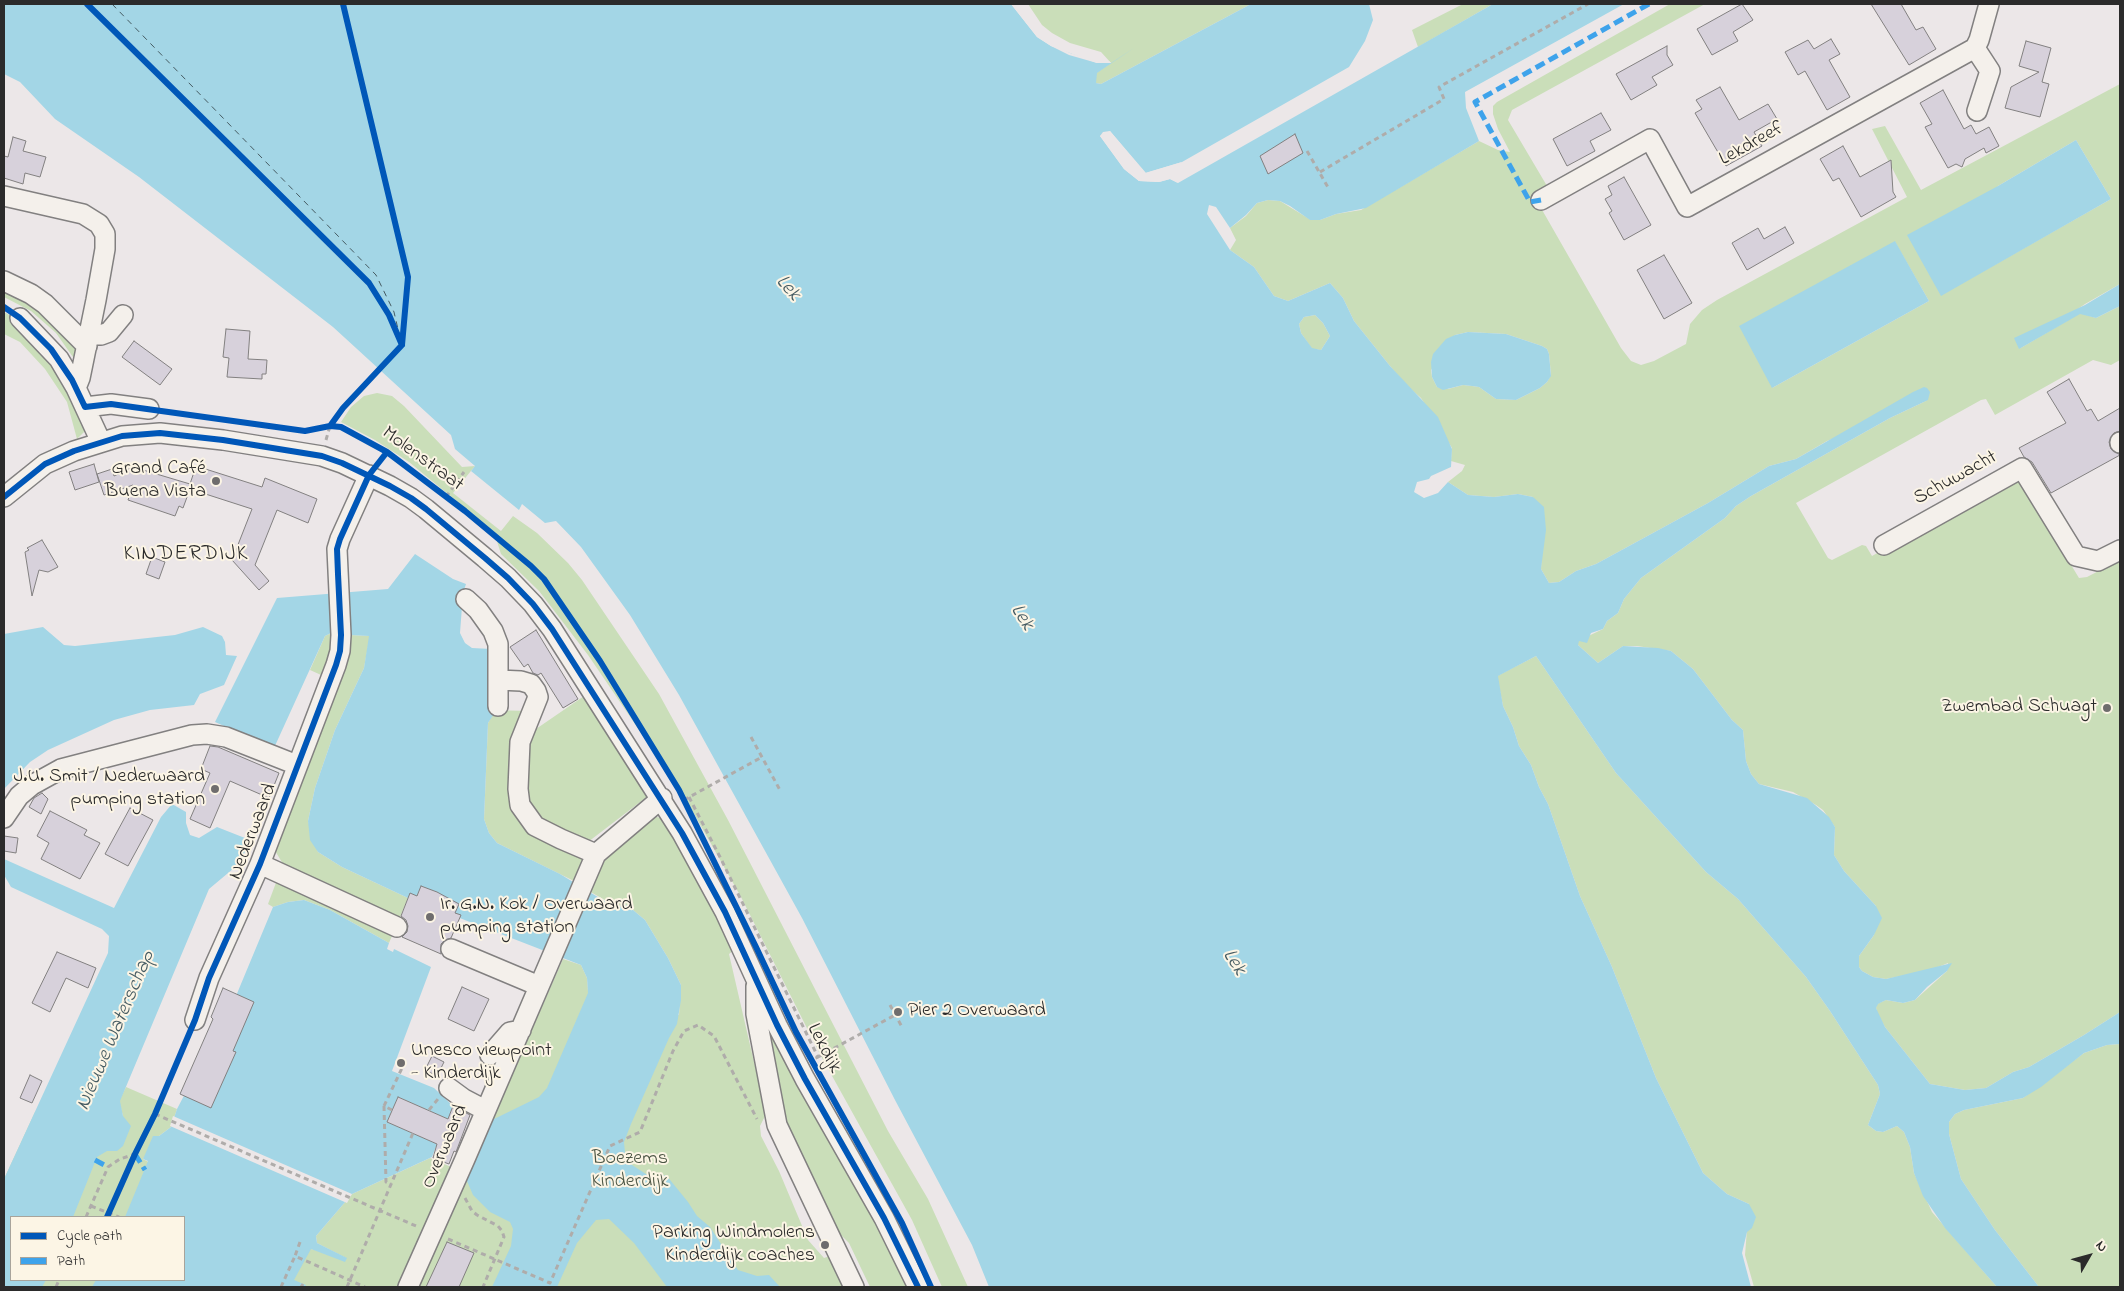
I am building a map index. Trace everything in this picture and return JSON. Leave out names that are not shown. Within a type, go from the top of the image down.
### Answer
[{"type":"street","points":[[1978,111],[1990,71],[1975,48],[1989,4]]},
{"type":"street","name":"Lekdreef","points":[[1541,200],[1650,139],[1687,207],[1975,48]]},
{"type":"street","points":[[4,196],[83,214],[99,224],[105,234],[105,249],[96,300],[80,378],[76,388]]},
{"type":"street","points":[[4,281],[31,294],[88,341]]},
{"type":"street","points":[[88,341],[109,332],[123,316]]},
{"type":"street","points":[[20,318],[51,349],[76,388],[101,442]]},
{"type":"street","points":[[85,407],[111,404],[149,409]]},
{"type":"street","name":"Molenstraat","points":[[4,497],[45,464],[101,442],[122,436],[160,433],[223,440],[322,456],[369,475],[426,508],[508,578],[533,604],[662,798]]},
{"type":"street","name":"Schuwacht","points":[[1884,544],[2022,468],[2076,556],[2098,561],[2120,550]]},
{"type":"street","name":"Nederwaard","points":[[195,1020],[209,978],[260,864],[336,665],[340,651],[341,635],[337,548],[369,475]]},
{"type":"street","points":[[466,599],[478,610],[493,631],[498,644],[498,706]]},
{"type":"street","points":[[498,680],[521,681],[531,684],[538,697],[520,742],[518,789],[520,805],[535,826],[596,854]]},
{"type":"street","points":[[4,818],[25,790],[62,769],[192,735],[207,734],[226,737],[297,765]]},
{"type":"street","name":"Overwaard","points":[[408,1287],[466,1160],[596,854],[662,798]]},
{"type":"street","name":"Lekdijk","points":[[662,798],[764,980],[805,1079],[884,1218],[918,1287]]},
{"type":"street","points":[[260,864],[397,927]]},
{"type":"street","points":[[451,949],[542,979]]},
{"type":"street","points":[[764,980],[756,1014],[777,1125],[854,1287]]},
{"type":"street","points":[[490,1055],[510,1032],[521,1030]]},
{"type":"street","points":[[449,1088],[484,1114]]},
{"type":"path","points":[[1320,172],[1444,99],[1439,87],[1588,4]]},
{"type":"path","points":[[1307,151],[1329,189]]},
{"type":"path","points":[[323,427],[336,426]]},
{"type":"path","points":[[446,497],[464,472]]},
{"type":"path","points":[[751,737],[781,792]]},
{"type":"path","points":[[684,797],[762,757]]},
{"type":"path","points":[[684,797],[764,980]]},
{"type":"path","points":[[684,797],[720,857],[818,1057]]},
{"type":"path","points":[[890,1005],[902,1026]]},
{"type":"path","points":[[810,1061],[895,1015]]},
{"type":"path","points":[[503,1263],[550,1283],[610,1146],[640,1132],[673,1051],[684,1031],[698,1025],[714,1036],[750,1108],[764,1129],[777,1125]]},
{"type":"path","points":[[391,1184],[386,1182],[384,1106],[403,1066]]},
{"type":"path","points":[[151,1122],[159,1105]]},
{"type":"path","points":[[384,1106],[392,1110]]},
{"type":"path","points":[[155,1114],[350,1198]]},
{"type":"path","points":[[347,1287],[413,1133]]},
{"type":"path","points":[[130,1165],[139,1146]]},
{"type":"path","points":[[86,1216],[108,1167],[120,1158],[134,1154]]},
{"type":"path","points":[[456,1180],[472,1211],[502,1231],[504,1237],[483,1287]]},
{"type":"path","points":[[90,1206],[108,1215],[113,1205]]},
{"type":"path","points":[[281,1287],[300,1242]]},
{"type":"path","points":[[294,1256],[365,1287]]},
{"type":"green space","points":[[1028,4],[1251,4],[1101,84],[1096,83],[1096,73],[1111,63],[1101,52],[1070,43],[1052,33],[1042,25]]},
{"type":"green space","points":[[1463,4],[1493,4],[1418,47],[1412,30]]},
{"type":"green space","points":[[1670,4],[1705,4],[1512,110],[1508,120],[1550,191],[1537,201],[1621,348],[1631,361],[1641,365],[1654,361],[1686,344],[1690,324],[1702,310],[1717,300],[1907,197],[1872,129],[1885,126],[1921,190],[2120,84],[2120,284],[2085,304],[2019,349],[2080,313],[2096,318],[2120,306],[2120,360],[2111,365],[2093,360],[1995,415],[1986,399],[1981,400],[1796,503],[1828,558],[1832,560],[1862,545],[1866,546],[1872,556],[2016,474],[2079,578],[2087,577],[2120,560],[2120,1012],[2029,1067],[2013,1072],[1986,1088],[1965,1090],[1930,1084],[1885,1027],[1876,1008],[1877,1004],[1886,1000],[1903,1003],[1915,1000],[1947,971],[1948,963],[1931,970],[1886,979],[1873,977],[1862,971],[1859,967],[1859,956],[1874,935],[1876,906],[1844,871],[1834,855],[1835,827],[1823,810],[1793,792],[1759,784],[1751,774],[1746,761],[1743,730],[1732,720],[1693,669],[1671,651],[1623,646],[1598,663],[1578,645],[1578,641],[1603,629],[1607,621],[1618,613],[1624,599],[1641,578],[1725,518],[1736,506],[1890,418],[1928,400],[1827,441],[1796,459],[1769,466],[1708,503],[1596,564],[1576,571],[1559,582],[1549,583],[1541,569],[1542,551],[1533,497],[1518,494],[1494,497],[1468,495],[1448,482],[1462,471],[1465,465],[1451,461],[1452,448],[1421,398],[1406,385],[1354,321],[1343,298],[1330,283],[1288,301],[1274,296],[1254,267],[1230,250],[1236,240],[1230,228],[1246,216],[1257,203],[1268,200],[1280,201],[1311,220],[1320,220],[1336,214],[1361,210],[1479,141],[1498,150],[1510,152],[1498,129],[1493,114],[1493,106]],"holes":[[[2076,140],[2111,199],[1941,295],[1998,186]],[[1895,242],[1929,301],[1772,388]],[[1468,332],[1506,334],[1542,346],[1547,349],[1549,354],[1551,375],[1540,388],[1516,400],[1496,399],[1479,387],[1463,385],[1448,389],[1437,387],[1431,370],[1455,335]]]},
{"type":"green space","points":[[4,279],[49,303],[83,355],[80,367],[56,333],[31,311],[4,297]]},
{"type":"green space","points":[[4,312],[29,325],[50,356],[86,430],[77,439],[67,402],[45,369],[20,342],[4,334]]},
{"type":"green space","points":[[1315,315],[1323,323],[1330,336],[1321,350],[1312,349],[1301,333],[1299,324],[1304,317]]},
{"type":"green space","points":[[377,393],[392,396],[404,406],[462,467],[475,466],[453,493],[501,531],[513,516],[537,533],[568,563],[582,580],[659,694],[728,820],[888,1131],[928,1199],[968,1287],[942,1287],[912,1220],[821,1056],[741,897],[684,796],[588,655],[539,591],[501,554],[494,532],[409,462],[375,440],[341,422],[351,407],[364,396]]},
{"type":"green space","points":[[349,632],[350,635],[370,636],[364,668],[335,730],[315,788],[308,821],[318,852],[342,867],[408,898],[389,943],[330,910],[304,900],[288,902],[273,907],[268,904],[283,864],[274,849],[330,679],[310,670],[325,636],[331,633]]},
{"type":"green space","points":[[1536,656],[1616,773],[1706,872],[1738,899],[1806,977],[1878,1085],[1880,1094],[1868,1125],[1876,1131],[1883,1132],[1897,1126],[1904,1132],[1910,1147],[1914,1173],[1932,1212],[1997,1287],[1754,1287],[1745,1255],[1749,1204],[1727,1194],[1703,1173],[1656,1078],[1612,967],[1580,896],[1548,804],[1531,765],[1519,746],[1503,706],[1497,676]]},
{"type":"green space","points":[[587,694],[648,796],[588,842],[580,858],[582,859],[580,871],[576,882],[497,843],[489,833],[484,819],[488,723],[495,711],[490,710],[529,711],[536,729]]},
{"type":"green space","name":"Boezems Kinderdijk","points":[[652,816],[661,818],[667,824],[735,949],[729,954],[766,1114],[760,1126],[761,1136],[779,1171],[808,1240],[824,1258],[830,1256],[846,1287],[4,1287],[4,1179],[35,1112],[123,1116],[119,1101],[126,1087],[177,1109],[171,1127],[159,1136],[143,1159],[311,1249],[346,1258],[317,1243],[316,1236],[352,1194],[430,1158],[456,1169],[471,1164],[563,959],[581,965],[587,978],[588,991],[679,1015],[681,985],[668,958],[645,920],[627,905],[617,907],[589,891],[608,854]]},
{"type":"green space","points":[[764,1016],[866,1200],[908,1287],[870,1287],[849,1243],[839,1233],[835,1234],[787,1136]]},
{"type":"green space","points":[[2120,1044],[2120,1287],[2039,1287],[1995,1230],[1961,1179],[1949,1134],[1949,1122],[1955,1114],[1964,1110],[2023,1098],[2084,1053],[2107,1045]]},
{"type":"water","name":"Lek","points":[[4,4],[1011,4],[1037,37],[1051,46],[1097,63],[1111,63],[1134,48],[1097,73],[1096,83],[1101,84],[1251,4],[1369,4],[1373,20],[1365,41],[1349,67],[1182,162],[1146,173],[1110,131],[1100,136],[1124,169],[1139,181],[1159,182],[1170,179],[1178,183],[1493,4],[1624,4],[1465,92],[1466,108],[1479,141],[1366,208],[1336,214],[1320,220],[1310,220],[1280,201],[1268,200],[1257,203],[1230,228],[1216,207],[1209,205],[1207,214],[1230,250],[1254,267],[1274,296],[1288,301],[1330,283],[1343,298],[1354,321],[1390,366],[1438,417],[1452,449],[1451,467],[1431,476],[1429,479],[1417,482],[1414,492],[1424,498],[1438,493],[1448,482],[1468,495],[1494,497],[1518,494],[1533,497],[1544,507],[1546,530],[1541,569],[1549,583],[1559,582],[1576,571],[1596,564],[1708,503],[1769,466],[1796,459],[1913,392],[1924,387],[1927,388],[1930,392],[1928,400],[1890,418],[1736,506],[1725,518],[1641,578],[1624,599],[1618,613],[1607,621],[1603,629],[1591,633],[1587,643],[1579,641],[1578,645],[1598,663],[1623,646],[1658,648],[1671,651],[1693,669],[1732,720],[1743,730],[1746,761],[1751,774],[1759,784],[1807,798],[1829,817],[1835,827],[1834,855],[1844,871],[1876,906],[1882,918],[1874,935],[1859,956],[1859,967],[1862,971],[1873,977],[1886,979],[1952,963],[1947,971],[1927,987],[1915,1000],[1903,1003],[1886,1000],[1878,1004],[1876,1008],[1885,1027],[1930,1084],[1965,1090],[1986,1088],[2013,1072],[2029,1067],[2120,1012],[2120,1044],[2107,1045],[2084,1053],[2041,1087],[2023,1098],[1964,1110],[1955,1114],[1949,1122],[1949,1134],[1961,1179],[1995,1230],[2039,1287],[1997,1287],[1945,1228],[1923,1196],[1914,1173],[1910,1147],[1904,1132],[1897,1126],[1883,1132],[1876,1131],[1868,1125],[1880,1094],[1878,1085],[1806,977],[1738,899],[1706,872],[1616,773],[1536,656],[1498,676],[1503,706],[1519,746],[1531,765],[1548,804],[1580,896],[1612,967],[1656,1078],[1703,1173],[1727,1194],[1749,1204],[1756,1217],[1752,1228],[1747,1232],[1742,1253],[1751,1287],[989,1287],[972,1245],[802,918],[679,695],[630,615],[581,547],[556,521],[545,523],[522,504],[519,510],[471,471],[475,466],[455,449],[451,435],[333,327],[139,177],[55,119],[20,82],[4,74]],"holes":[[[1315,315],[1323,323],[1330,336],[1321,350],[1312,348],[1301,333],[1299,324],[1304,317]]]},
{"type":"water","points":[[2076,140],[2111,199],[1941,296],[1907,235],[1998,186]]},
{"type":"water","points":[[1895,241],[1929,301],[1772,388],[1739,326]]},
{"type":"water","points":[[2120,284],[2120,306],[2096,318],[2080,314],[2019,349],[2014,338],[2085,305]]},
{"type":"water","points":[[1468,332],[1506,334],[1542,346],[1547,349],[1549,354],[1551,376],[1540,388],[1516,400],[1496,399],[1479,387],[1463,385],[1443,390],[1437,387],[1432,377],[1431,362],[1433,354],[1446,339]]},
{"type":"water","points":[[415,554],[453,579],[466,584],[463,593],[460,633],[465,643],[472,648],[491,649],[496,711],[488,723],[484,819],[489,833],[497,843],[560,874],[606,902],[617,907],[627,905],[645,920],[668,958],[681,985],[681,1000],[677,1024],[631,1124],[624,1142],[625,1153],[632,1165],[652,1178],[666,1175],[697,1216],[710,1227],[738,1270],[757,1276],[769,1275],[780,1287],[667,1287],[634,1243],[609,1219],[596,1220],[577,1243],[557,1287],[492,1287],[511,1246],[513,1229],[510,1222],[490,1212],[473,1195],[464,1174],[492,1120],[539,1097],[547,1088],[588,993],[587,978],[581,965],[408,898],[342,867],[318,852],[310,840],[308,821],[315,788],[335,730],[364,668],[369,636],[350,635],[349,632],[331,633],[325,636],[274,748],[215,722],[277,598],[388,589]]},
{"type":"water","points":[[43,627],[64,645],[75,646],[175,635],[203,627],[222,636],[225,642],[226,655],[237,656],[224,685],[200,694],[194,705],[150,710],[114,720],[48,750],[30,762],[4,789],[4,634]]},
{"type":"water","name":"Nieuwe Waterschap","points":[[172,804],[186,812],[186,823],[190,835],[199,838],[217,827],[250,840],[240,863],[209,889],[120,1101],[123,1116],[131,1126],[123,1146],[117,1151],[107,1151],[97,1157],[73,1216],[10,1216],[10,1281],[45,1281],[42,1287],[4,1287],[4,1179],[108,953],[109,936],[102,929],[11,887],[4,875],[4,859],[114,908],[161,817]]},
{"type":"water","points":[[304,900],[330,910],[389,943],[387,949],[393,952],[394,949],[431,967],[392,1071],[434,1088],[453,1106],[448,1119],[398,1097],[387,1122],[437,1144],[432,1157],[352,1194],[316,1236],[317,1243],[347,1258],[345,1262],[311,1249],[294,1280],[306,1285],[305,1287],[92,1287],[95,1281],[185,1281],[185,1216],[125,1216],[148,1161],[143,1159],[153,1136],[159,1136],[171,1127],[177,1109],[236,996],[273,907],[288,902]]},
{"type":"pier","points":[[1011,4],[1014,4],[1038,35],[1052,44],[1070,53],[1111,63],[1097,63],[1069,55],[1051,46],[1037,37]]},
{"type":"pier","points":[[1110,131],[1145,173],[1182,162],[1173,168],[1145,175],[1109,133],[1103,136],[1126,167],[1140,178],[1159,179],[1171,176],[1178,183],[1170,179],[1159,182],[1139,181],[1124,169],[1100,136],[1103,132]]},
{"type":"pier","points":[[173,1116],[352,1194],[347,1203],[170,1126]]},
{"type":"building","points":[[1742,4],[1753,20],[1733,32],[1738,41],[1712,55],[1697,29]]},
{"type":"building","points":[[1871,4],[1901,4],[1916,30],[1923,27],[1936,49],[1909,65]]},
{"type":"building","points":[[1831,39],[1840,54],[1829,60],[1850,97],[1827,110],[1805,71],[1798,75],[1785,52],[1808,40],[1814,49]]},
{"type":"building","points":[[2026,41],[2051,48],[2042,82],[2049,84],[2040,117],[2005,108],[2011,87],[2039,72],[2019,66]]},
{"type":"building","points":[[1667,46],[1667,55],[1673,65],[1652,77],[1657,85],[1631,100],[1616,74]]},
{"type":"building","points":[[1720,87],[1739,120],[1768,104],[1777,119],[1754,132],[1762,146],[1726,166],[1695,113],[1702,109],[1696,100]]},
{"type":"building","points":[[1943,90],[1964,129],[1971,125],[1976,134],[1989,127],[1999,146],[1986,153],[1984,148],[1965,159],[1962,167],[1956,164],[1948,168],[1925,127],[1932,124],[1920,103]]},
{"type":"building","points":[[1601,113],[1611,130],[1590,141],[1595,151],[1567,166],[1553,139]]},
{"type":"building","points":[[1295,134],[1303,153],[1268,174],[1260,156]]},
{"type":"building","points":[[13,137],[26,141],[23,151],[46,157],[40,177],[25,173],[23,184],[4,178],[4,156],[8,157]]},
{"type":"building","points":[[1843,146],[1860,177],[1891,160],[1893,192],[1896,197],[1861,217],[1839,178],[1833,181],[1820,159]]},
{"type":"building","points":[[1624,177],[1651,225],[1624,240],[1609,213],[1612,211],[1605,199],[1612,195],[1608,186]]},
{"type":"building","points":[[1785,227],[1794,243],[1747,270],[1732,243],[1758,228],[1764,239]]},
{"type":"building","points":[[1664,255],[1692,303],[1664,319],[1637,270]]},
{"type":"building","points":[[226,329],[250,331],[248,359],[267,360],[266,374],[262,374],[262,379],[227,377],[229,358],[223,357]]},
{"type":"building","points":[[134,341],[172,369],[160,385],[122,357]]},
{"type":"building","points":[[2069,379],[2087,411],[2091,409],[2098,421],[2120,408],[2120,431],[2114,433],[2109,442],[2111,449],[2120,455],[2051,493],[2032,462],[2024,457],[2019,448],[2066,423],[2047,392]]},
{"type":"building","points":[[94,464],[99,482],[75,490],[69,472]]},
{"type":"building","points":[[196,466],[262,487],[265,478],[317,499],[308,523],[277,510],[255,565],[269,581],[259,590],[232,560],[252,509],[190,489],[183,508],[179,506],[175,516],[128,500],[133,485],[104,495],[97,474],[112,469],[114,476],[133,467],[190,484]]},
{"type":"building","points":[[42,540],[58,567],[48,572],[39,570],[32,596],[25,552],[29,550],[27,548]]},
{"type":"building","points":[[152,557],[165,562],[159,579],[146,574]]},
{"type":"building","points":[[536,630],[578,699],[563,708],[541,673],[538,675],[533,673],[528,664],[524,667],[510,647]]},
{"type":"building","name":"J.U. Smit / Nederwaard pumping station","points":[[210,746],[218,747],[279,773],[269,798],[230,781],[210,828],[190,819],[210,773],[201,769]]},
{"type":"building","points":[[42,793],[48,799],[41,814],[29,807],[34,798]]},
{"type":"building","points":[[130,808],[153,820],[128,866],[105,854]]},
{"type":"building","points":[[50,811],[87,830],[84,835],[100,843],[80,879],[41,859],[49,843],[37,836]]},
{"type":"building","points":[[4,836],[18,838],[16,853],[4,851]]},
{"type":"building","name":"Ir. G.N. Kok / Overwaard pumping station","points":[[421,886],[459,904],[455,913],[461,915],[451,938],[441,944],[441,954],[402,937],[407,932],[408,926],[406,920],[401,916],[410,893],[417,896]]},
{"type":"building","points":[[57,952],[96,968],[88,988],[66,978],[50,1012],[32,1003]]},
{"type":"building","points":[[462,987],[489,999],[474,1031],[448,1019]]},
{"type":"building","points":[[223,988],[254,1002],[233,1051],[236,1052],[211,1108],[180,1094],[213,1019],[211,1017]]},
{"type":"building","points":[[432,1056],[444,1062],[437,1076],[425,1070]]},
{"type":"building","points":[[30,1075],[42,1081],[32,1103],[20,1098]]},
{"type":"building","points":[[398,1097],[448,1119],[453,1106],[470,1115],[456,1152],[454,1151],[449,1164],[433,1158],[437,1144],[387,1122]]},
{"type":"building","points":[[447,1242],[474,1253],[459,1287],[426,1287]]},
{"type":"ferry route","points":[[87,4],[369,283],[389,315],[402,345]]},
{"type":"ferry route","points":[[112,4],[376,275],[394,312],[401,342]]},
{"type":"ferry route","points":[[343,4],[408,277],[402,344]]},
{"type":"marked path","points":[[1541,200],[1530,202],[1475,102],[1649,4]]},
{"type":"marked path","points":[[135,1154],[145,1170]]},
{"type":"marked path","points":[[95,1160],[108,1167]]},
{"type":"cycle path","points":[[87,4],[369,283],[389,315],[402,345]]},
{"type":"cycle path","points":[[330,426],[343,408],[402,345],[408,277],[343,4]]},
{"type":"cycle path","points":[[4,307],[20,318],[51,349],[72,380],[85,407],[111,404],[305,431],[330,426],[341,427],[387,452],[465,511],[544,579],[600,661],[679,790],[796,1032],[902,1223],[931,1287]]},
{"type":"cycle path","points":[[4,497],[45,464],[74,451],[122,436],[160,433],[223,440],[322,456],[342,463],[411,498],[485,558],[533,604],[552,629],[682,833],[725,912],[777,1025],[805,1079],[884,1218],[918,1287]]},
{"type":"cycle path","points":[[107,1216],[155,1114],[195,1020],[209,978],[260,864],[336,665],[340,651],[341,635],[337,549],[369,475],[387,452]]},
{"type":"place","name":"Grand Café Buena Vista","points":[[216,481]]},
{"type":"place","name":"Zwembad Schuagt","points":[[2107,708]]},
{"type":"place","name":"J.U. Smit / Nederwaard pumping station","points":[[215,789]]},
{"type":"place","name":"Ir. G.N. Kok / Overwaard pumping station","points":[[430,917]]},
{"type":"place","name":"Pier 2 Overwaard","points":[[898,1012]]},
{"type":"place","name":"Unesco viewpoint - Kinderdijk","points":[[401,1063]]},
{"type":"place","name":"Parking Windmolens Kinderdijk coaches","points":[[825,1245]]},
{"type":"district","name":"KINDERDIJK","points":[[186,555]]}]
